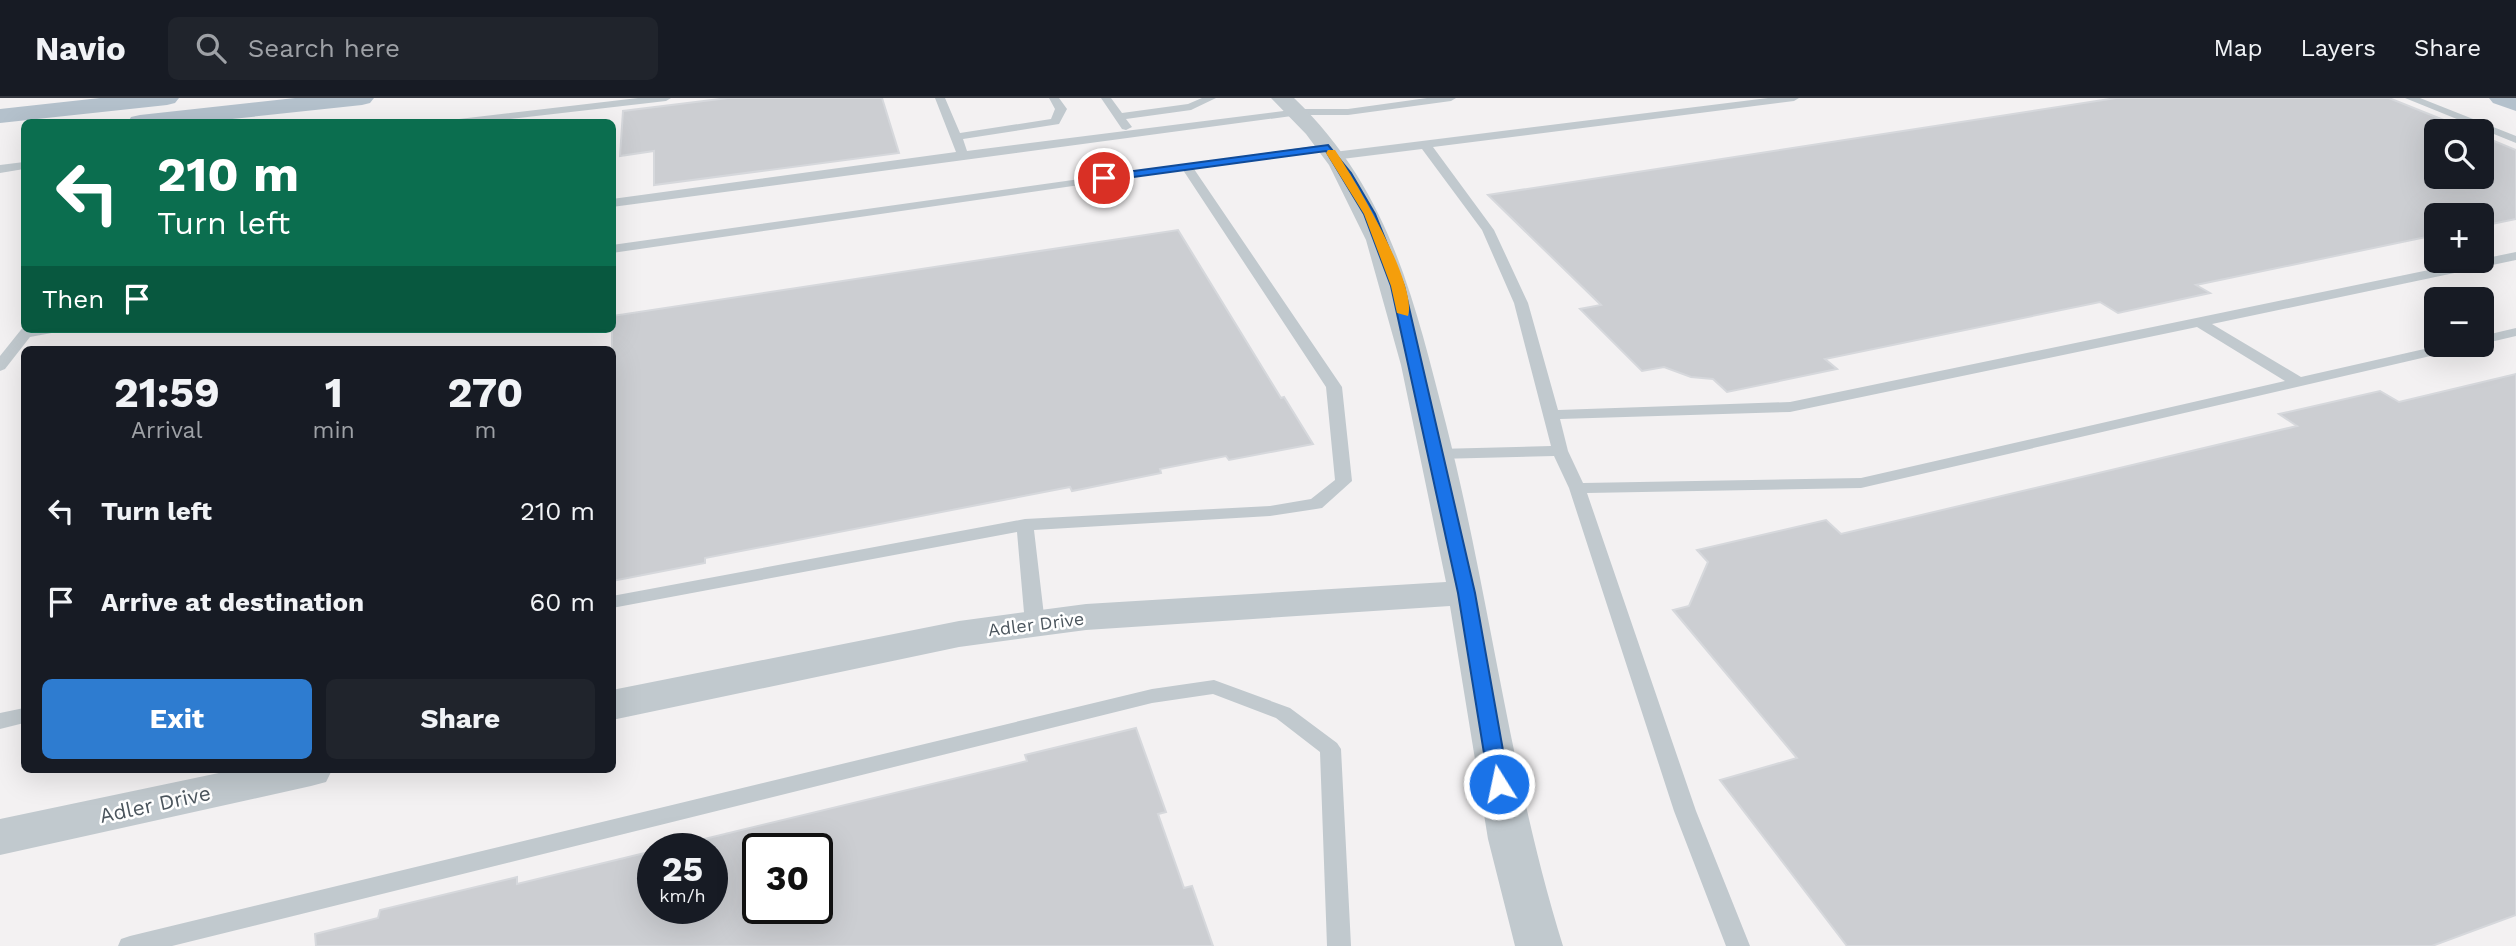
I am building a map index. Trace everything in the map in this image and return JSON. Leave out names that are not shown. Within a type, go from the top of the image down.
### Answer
[{"type":"main road","points":[[0,116],[167,98]]},
{"type":"main road","points":[[168,119],[362,98]]},
{"type":"main road","points":[[2501,98],[2516,104]]},
{"type":"main road","points":[[0,138],[21,135]]},
{"type":"street","points":[[1291,103],[1331,152],[1370,214],[1397,286],[1437,454],[1466,593],[1503,809],[1539,946]]},
{"type":"street","name":"Adler Drive","points":[[616,704],[920,642],[1086,617],[1466,593]]},
{"type":"street","name":"Adler Drive","points":[[0,837],[297,773]]},
{"type":"lane","points":[[480,119],[589,103],[666,98]]},
{"type":"lane","points":[[940,98],[963,155]]},
{"type":"lane","points":[[956,136],[1055,122],[1060,109],[1054,98]]},
{"type":"lane","points":[[1106,98],[1130,134]]},
{"type":"lane","points":[[1119,117],[1191,107],[1211,98]]},
{"type":"lane","points":[[616,202],[1130,134],[1291,103],[1348,112],[1451,98]]},
{"type":"lane","points":[[616,248],[1186,166],[1425,145],[1794,98]]},
{"type":"lane","points":[[2410,98],[2516,140]]},
{"type":"lane","points":[[1425,145],[1488,230],[1521,303],[1559,451],[1577,488],[1685,811],[1738,946]]},
{"type":"lane","points":[[0,169],[21,166]]},
{"type":"lane","points":[[616,601],[1025,524],[1282,509],[1316,504],[1344,481],[1334,387],[1186,166]]},
{"type":"lane","points":[[1551,415],[1790,407],[2516,256]]},
{"type":"lane","points":[[2199,323],[2298,382]]},
{"type":"lane","points":[[2494,337],[2516,332]]},
{"type":"lane","points":[[0,366],[25,333]]},
{"type":"lane","points":[[1577,488],[1860,483],[2424,353]]},
{"type":"lane","points":[[1437,454],[1559,451]]},
{"type":"lane","points":[[1025,524],[1035,624]]},
{"type":"lane","points":[[130,946],[1152,696],[1214,687],[1283,713],[1330,749],[1339,946]]},
{"type":"lane","points":[[0,721],[21,717]]},
{"type":"building","points":[[728,98],[882,98],[899,153],[654,185],[654,151],[620,156],[623,111]]},
{"type":"building","points":[[2116,98],[2389,98],[2441,119],[2424,119],[2424,189],[2494,189],[2494,141],[2516,150],[2516,219],[2494,224],[2494,203],[2424,203],[2424,238],[2196,285],[2210,293],[2118,313],[2100,302],[1825,359],[1837,369],[1727,392],[1713,379],[1691,377],[1664,367],[1642,371],[1580,309],[1601,305],[1488,195]]},
{"type":"building","points":[[1178,230],[1281,398],[1284,397],[1313,444],[1229,460],[1226,456],[1160,469],[1161,473],[1072,491],[1070,487],[705,558],[705,563],[616,580],[616,346],[612,346],[612,333],[616,333],[616,315]]},
{"type":"building","points":[[2516,374],[2516,915],[2432,946],[1847,946],[1720,780],[1797,758],[1673,610],[1689,606],[1708,562],[1697,550],[1826,520],[1841,534],[2297,426],[2279,414],[2380,391],[2399,402]]},
{"type":"building","points":[[1136,728],[1166,812],[1158,814],[1184,888],[1192,886],[1213,946],[316,946],[315,934],[378,918],[380,910],[517,877],[517,884],[637,855],[637,924],[728,924],[728,833],[1027,761],[1025,755]]},
{"type":"slow traffic","points":[[1331,153],[1370,214],[1397,286],[1404,313]]},
{"type":"route","points":[[1104,178],[1328,148],[1357,190],[1379,235],[1397,286],[1437,454],[1466,593],[1499,784]]}]
